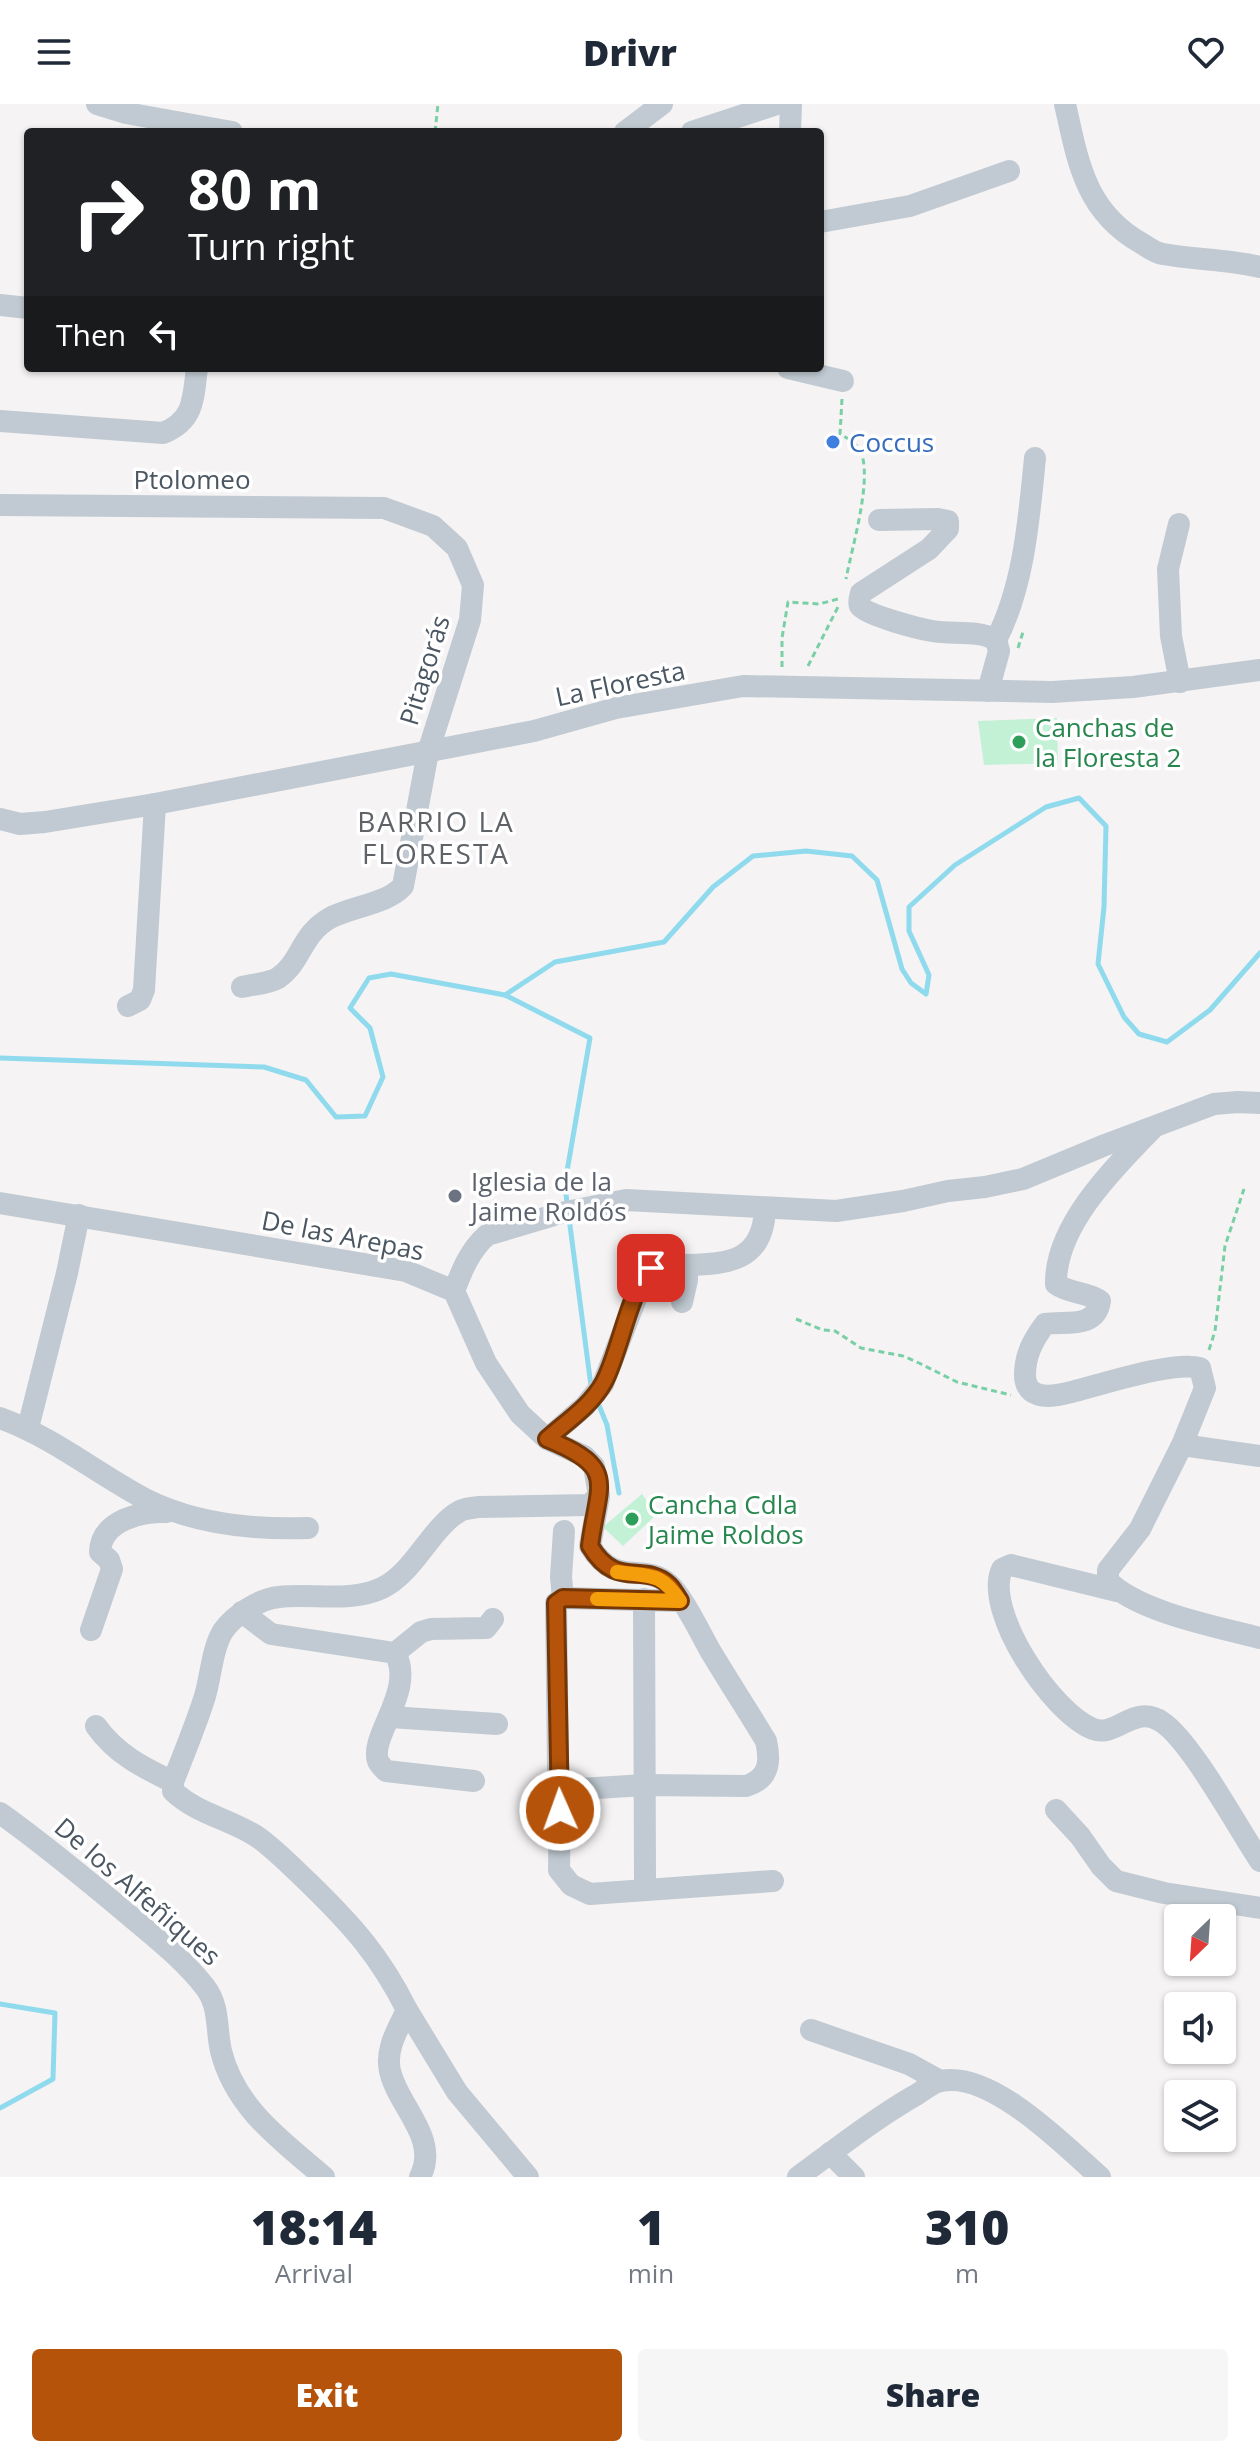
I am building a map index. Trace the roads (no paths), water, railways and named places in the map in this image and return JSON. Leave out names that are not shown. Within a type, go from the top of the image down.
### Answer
[{"type":"street","points":[[97,104],[126,113],[210,128]]},
{"type":"street","points":[[630,128],[662,104]]},
{"type":"street","points":[[704,128],[777,104]]},
{"type":"street","points":[[790,128],[791,104]]},
{"type":"street","points":[[1065,104],[1075,149],[1092,197],[1125,234],[1160,254],[1232,260],[1260,267]]},
{"type":"street","points":[[824,221],[910,206],[1009,171]]},
{"type":"street","points":[[0,305],[24,308]]},
{"type":"street","points":[[0,421],[163,433],[179,426],[192,407],[196,372]]},
{"type":"street","points":[[805,372],[843,381]]},
{"type":"street","points":[[988,691],[999,651],[996,640],[1016,585],[1035,458]]},
{"type":"street","name":"Ptolomeo","points":[[0,505],[384,508]]},
{"type":"street","name":"Pitagorás","points":[[242,987],[275,980],[287,971],[312,930],[354,907],[386,899],[403,886],[428,752],[470,620],[473,585],[457,548],[433,526],[384,508]]},
{"type":"street","points":[[879,520],[938,519],[948,521],[948,529],[929,549],[861,593],[860,608],[932,631],[987,635],[996,640]]},
{"type":"street","points":[[1179,524],[1168,569],[1171,636],[1180,682]]},
{"type":"street","name":"La Floresta","points":[[0,819],[20,824],[45,822],[155,804],[534,731],[616,708],[743,686],[1052,692],[1180,682],[1260,670]]},
{"type":"street","points":[[128,1006],[140,1000],[144,990],[155,804]]},
{"type":"street","points":[[560,1780],[580,1789],[645,1785],[746,1786],[758,1783],[766,1773],[770,1758],[766,1741],[668,1584],[651,1576],[618,1572],[606,1567],[596,1556],[590,1546],[599,1496],[594,1466],[584,1456],[547,1439],[520,1414],[486,1363],[454,1291],[469,1257],[487,1235],[568,1212],[626,1200],[836,1211],[985,1187],[1023,1179],[1214,1104],[1260,1103]]},
{"type":"street","points":[[1117,1591],[1108,1581],[1108,1570],[1140,1529],[1182,1445],[1205,1388],[1200,1368],[1191,1366],[1166,1370],[1063,1394],[1040,1396],[1030,1391],[1025,1372],[1027,1353],[1045,1324],[1086,1321],[1099,1310],[1100,1301],[1095,1297],[1076,1294],[1056,1284],[1061,1255],[1073,1227],[1111,1171],[1153,1128]]},
{"type":"street","name":"De las Arepas","points":[[0,1203],[406,1271],[454,1291]]},
{"type":"street","points":[[547,1439],[585,1406],[603,1384],[645,1275],[651,1268],[665,1263],[723,1264],[738,1260],[757,1241],[764,1228],[765,1209]]},
{"type":"street","points":[[28,1428],[79,1215]]},
{"type":"street","points":[[682,1302],[687,1265]]},
{"type":"street","points":[[0,1418],[28,1428],[146,1499],[177,1512]]},
{"type":"street","points":[[1182,1445],[1260,1456]]},
{"type":"street","points":[[528,2177],[457,2092],[386,1969],[350,1923],[280,1855],[257,1837],[184,1801],[173,1791],[173,1782],[198,1720],[223,1632],[242,1612],[278,1597],[348,1596],[383,1587],[413,1562],[461,1510],[589,1505],[599,1496]]},
{"type":"street","points":[[91,1630],[112,1569],[109,1560],[100,1552],[104,1536],[135,1515],[152,1511],[177,1512],[263,1529],[308,1528]]},
{"type":"street","points":[[563,1598],[564,1531]]},
{"type":"street","points":[[1260,1638],[1165,1612],[1117,1591],[1011,1565],[1002,1569],[998,1579],[998,1595],[1015,1640],[1041,1685],[1061,1707],[1092,1729],[1113,1728],[1129,1719],[1150,1716],[1164,1723],[1199,1767],[1260,1861]]},
{"type":"street","points":[[680,1601],[563,1598],[556,1603],[559,1870],[571,1885],[590,1894],[773,1881]]},
{"type":"street","points":[[644,1599],[645,1879]]},
{"type":"street","points":[[242,1612],[271,1634],[395,1653],[421,1632],[486,1628],[493,1619]]},
{"type":"street","points":[[395,1653],[402,1673],[377,1749],[378,1762],[386,1771],[474,1781]]},
{"type":"street","points":[[390,1717],[497,1724]]},
{"type":"street","points":[[96,1726],[109,1745],[124,1756],[173,1782]]},
{"type":"street","points":[[1056,1810],[1116,1881],[1164,1893],[1260,1908]]},
{"type":"street","name":"De los Alfeñiques","points":[[0,1813],[53,1851],[173,1952],[208,1989],[218,2015],[221,2050],[231,2078],[254,2117],[324,2177]]},
{"type":"street","points":[[407,2010],[393,2038],[390,2071],[426,2147],[424,2170],[420,2177]]},
{"type":"street","points":[[811,2030],[909,2064],[940,2081],[966,2082],[1000,2096],[1031,2116],[1100,2177]]},
{"type":"street","points":[[798,2177],[861,2129],[940,2081]]},
{"type":"street","points":[[830,2153],[854,2177]]},
{"type":"waterway","points":[[505,995],[555,962],[664,942],[713,887],[753,856],[806,851],[852,856],[877,880],[902,969],[911,983],[926,994],[929,975],[909,931],[909,907],[955,865],[1046,807],[1079,798],[1106,826],[1104,907],[1098,964],[1124,1017],[1139,1034],[1167,1042],[1210,1010],[1260,953]]},
{"type":"waterway","points":[[0,1058],[264,1067],[306,1080],[336,1117],[365,1116],[383,1077],[370,1028],[350,1008],[369,978],[391,974],[505,995],[590,1038],[565,1183],[567,1204]]},
{"type":"waterway","points":[[569,1218],[591,1386]]},
{"type":"waterway","points":[[598,1403],[607,1425],[619,1493]]},
{"type":"waterway","points":[[0,2004],[55,2013],[53,2079],[0,2108]]},
{"type":"place","name":"Coccus","points":[[833,442]]},
{"type":"place","name":"Canchas de la Floresta 2","points":[[1019,742]]},
{"type":"place","name":"Iglesia de la Jaime Roldós","points":[[455,1196]]},
{"type":"place","name":"Cancha Cdla Jaime Roldos","points":[[632,1519]]},
{"type":"district","name":"BARRIO LA FLORESTA","points":[[436,837]]}]
